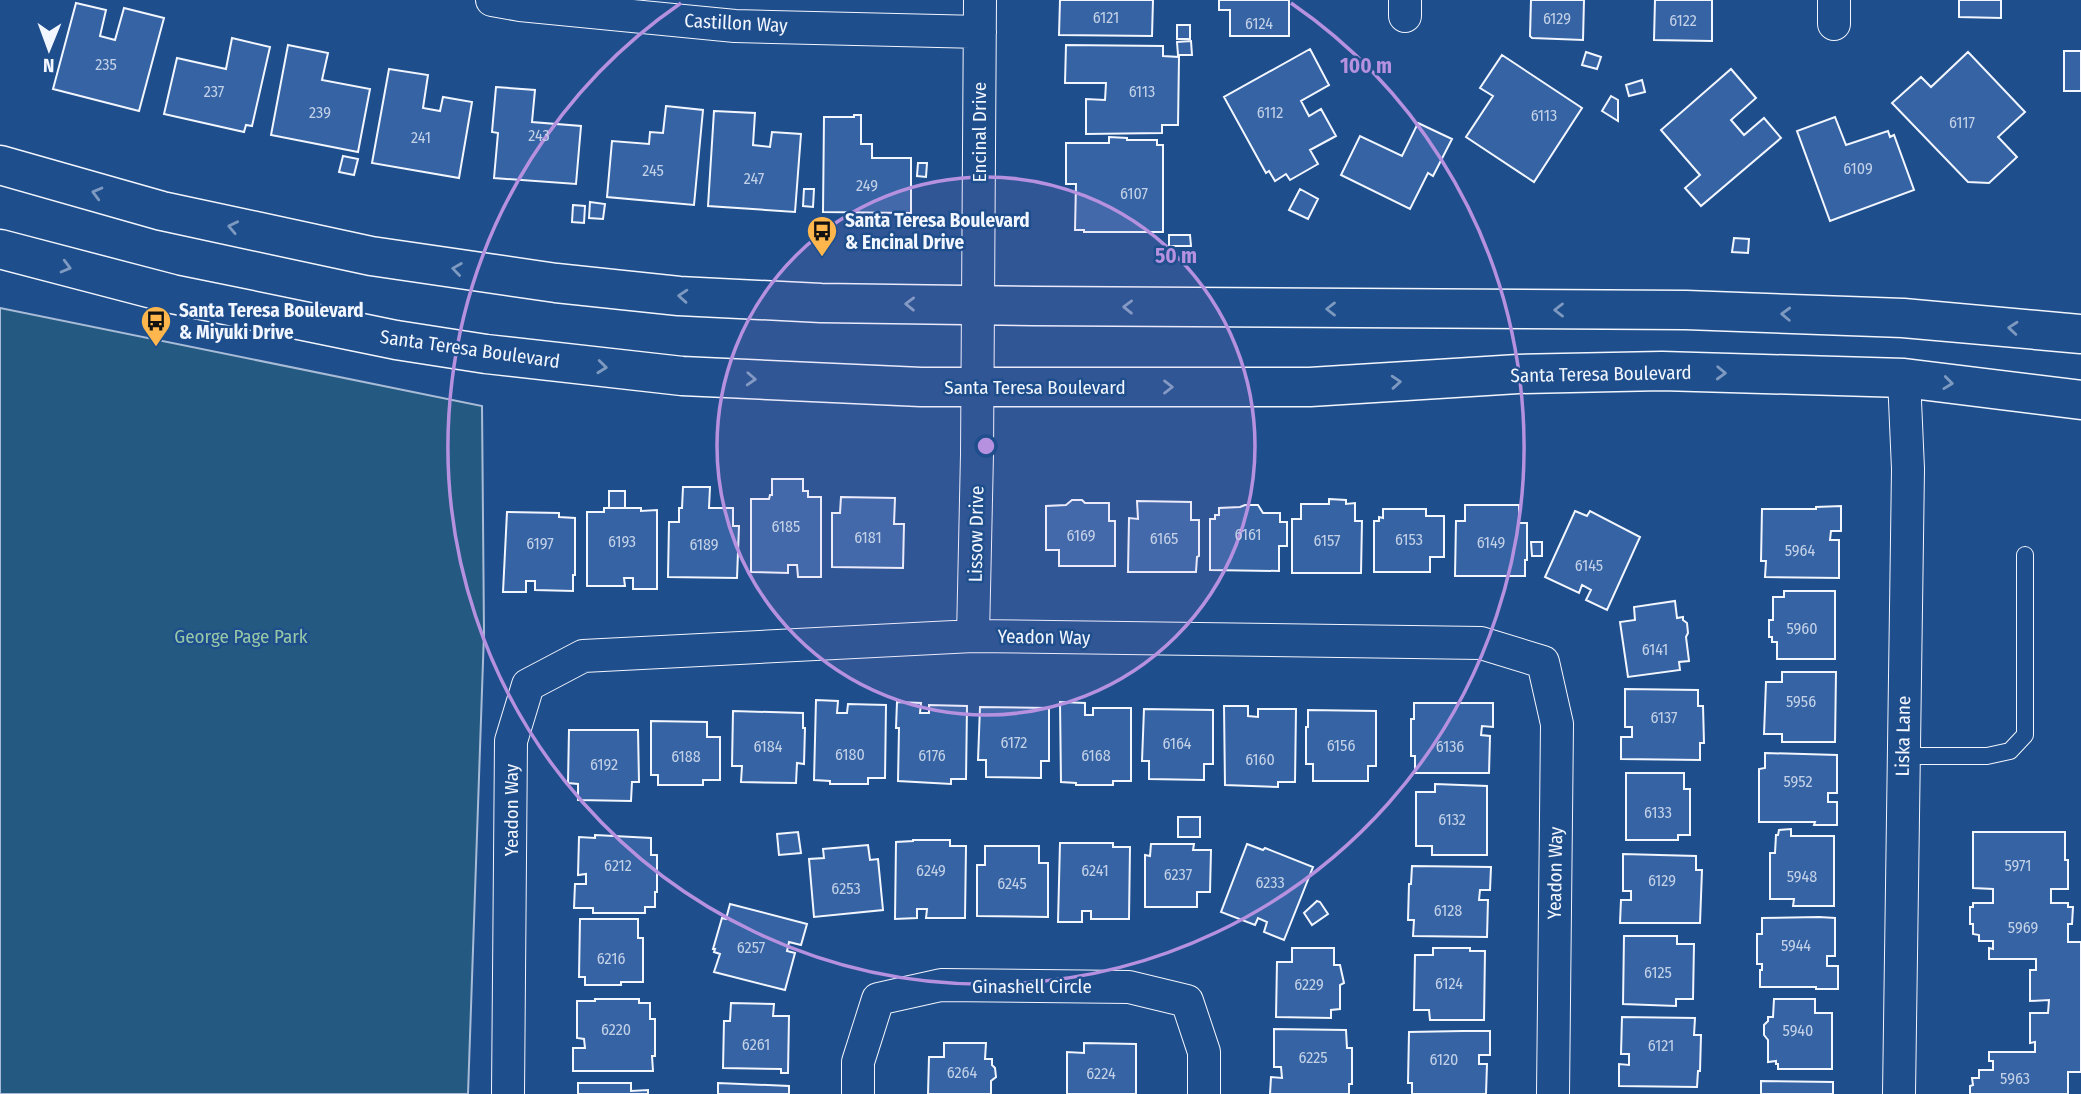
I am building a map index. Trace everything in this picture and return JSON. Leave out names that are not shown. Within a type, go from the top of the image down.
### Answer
[{"type":"main road","points":[[0,165],[163,211],[371,256],[556,283],[679,296],[821,303],[1686,310],[1903,318],[2081,334]]},
{"type":"main road","name":"Santa Teresa Boulevard","points":[[0,249],[172,294],[396,340],[486,354],[682,376],[921,387],[1310,387],[1518,374],[1662,371],[1904,378],[2081,400]]},
{"type":"street","name":"Castillon Way","points":[[492,0],[735,26],[980,32]]},
{"type":"street","name":"Encinal Drive","points":[[978,305],[981,0]]},
{"type":"street","name":"Lissow Drive","points":[[973,636],[978,305]]},
{"type":"street","name":"Liska Lane","points":[[1899,1094],[1908,469],[1904,378]]},
{"type":"street","name":"Yeadon Way","points":[[509,1094],[511,741],[528,685],[583,656],[973,636],[1481,643],[1543,662],[1556,724],[1553,1094]]},
{"type":"street","name":"Ginashell Circle","points":[[858,1094],[858,1062],[878,999],[942,985],[1129,986],[1188,1001],[1204,1052],[1204,1094]]},
{"type":"lane","points":[[1903,757],[1987,755],[2010,751],[2025,735],[2025,555]]},
{"type":"green space","name":"George Page Park","points":[[0,308],[482,406],[484,633],[468,1094],[0,1094]]},
{"type":"building","points":[[1060,0],[1153,0],[1152,36],[1059,35]]},
{"type":"building","points":[[1219,0],[1289,0],[1289,36],[1230,36],[1230,10],[1219,10]]},
{"type":"building","points":[[1531,0],[1584,0],[1583,40],[1532,38]]},
{"type":"building","points":[[1655,0],[1712,0],[1712,41],[1654,40]]},
{"type":"building","points":[[1959,0],[2001,0],[2001,18],[1959,17]]},
{"type":"building","points":[[76,3],[106,10],[100,36],[115,40],[124,8],[164,18],[139,111],[53,89]]},
{"type":"building","points":[[1177,25],[1190,25],[1190,39],[1177,39]]},
{"type":"building","points":[[232,38],[270,47],[252,126],[246,125],[244,132],[164,114],[177,58],[226,69]]},
{"type":"building","points":[[1191,41],[1192,55],[1178,55],[1177,42]]},
{"type":"building","points":[[288,45],[328,53],[322,80],[370,89],[358,152],[271,135]]},
{"type":"building","points":[[1066,45],[1163,46],[1163,56],[1179,57],[1178,125],[1162,125],[1162,133],[1086,134],[1086,99],[1105,100],[1106,83],[1065,83]]},
{"type":"building","points":[[1310,49],[1329,85],[1301,101],[1309,116],[1321,109],[1336,136],[1310,150],[1318,164],[1290,180],[1286,174],[1275,181],[1269,171],[1266,173],[1224,97]]},
{"type":"building","points":[[2064,51],[2081,51],[2081,91],[2064,91]]},
{"type":"building","points":[[1586,52],[1601,57],[1597,69],[1582,65]]},
{"type":"building","points":[[1968,52],[2025,112],[1998,137],[2017,157],[1989,183],[1968,182],[1892,103],[1921,77],[1931,87]]},
{"type":"building","points":[[1502,55],[1582,108],[1534,182],[1466,137],[1493,96],[1480,88]]},
{"type":"building","points":[[389,69],[428,75],[423,108],[440,111],[443,97],[472,102],[459,178],[372,163]]},
{"type":"building","points":[[1731,69],[1756,98],[1731,120],[1744,135],[1764,118],[1781,138],[1701,206],[1685,188],[1700,175],[1661,130]]},
{"type":"building","points":[[1642,80],[1645,92],[1629,96],[1626,85]]},
{"type":"building","points":[[496,87],[535,90],[532,122],[581,126],[576,184],[494,178],[498,133],[492,132]]},
{"type":"building","points":[[1611,96],[1618,100],[1618,121],[1602,111]]},
{"type":"building","points":[[666,106],[703,110],[694,205],[607,197],[612,141],[649,144],[650,132],[663,133]]},
{"type":"building","points":[[714,111],[755,113],[753,145],[770,147],[772,132],[801,134],[795,212],[708,206]]},
{"type":"building","points":[[861,115],[861,144],[872,144],[872,158],[911,158],[911,213],[823,212],[824,117]]},
{"type":"building","points":[[1835,117],[1846,145],[1888,131],[1890,137],[1894,135],[1914,190],[1830,221],[1797,131]]},
{"type":"building","points":[[1418,123],[1452,139],[1433,176],[1428,173],[1410,209],[1341,175],[1360,136],[1402,156]]},
{"type":"building","points":[[1109,137],[1157,140],[1157,145],[1163,145],[1163,232],[1075,230],[1076,184],[1066,184],[1066,143],[1109,143]]},
{"type":"building","points":[[343,156],[358,159],[354,175],[339,172]]},
{"type":"building","points":[[918,163],[927,163],[926,177],[917,176]]},
{"type":"building","points":[[804,189],[814,189],[813,207],[803,206]]},
{"type":"building","points":[[1300,189],[1318,199],[1308,219],[1289,210]]},
{"type":"building","points":[[590,202],[605,204],[603,219],[589,218]]},
{"type":"building","points":[[573,205],[585,206],[584,223],[572,222]]},
{"type":"building","points":[[1169,235],[1190,235],[1191,246],[1169,246]]},
{"type":"building","points":[[1734,238],[1749,239],[1748,253],[1732,252]]},
{"type":"building","points":[[772,479],[803,479],[803,491],[808,491],[808,497],[821,497],[821,577],[798,577],[797,565],[788,565],[788,573],[751,572],[751,499],[769,499],[772,495]]},
{"type":"building","points":[[683,487],[710,487],[709,508],[733,508],[733,526],[739,526],[737,578],[668,577],[669,522],[679,522]]},
{"type":"building","points":[[609,491],[625,491],[625,508],[609,508]]},
{"type":"building","points":[[841,497],[895,498],[894,524],[904,524],[903,568],[832,567],[832,513],[840,513]]},
{"type":"building","points":[[1329,499],[1346,500],[1346,504],[1355,503],[1355,521],[1362,521],[1361,573],[1292,573],[1292,519],[1301,519],[1301,504],[1329,504]]},
{"type":"building","points":[[1072,500],[1109,503],[1109,521],[1115,521],[1115,566],[1059,566],[1059,550],[1046,550],[1046,506],[1066,505]]},
{"type":"building","points":[[1137,501],[1191,502],[1191,520],[1199,520],[1196,572],[1128,572],[1129,518],[1138,519]]},
{"type":"building","points":[[1258,505],[1263,513],[1280,513],[1280,522],[1287,522],[1287,546],[1279,546],[1279,571],[1210,570],[1210,519],[1219,515],[1219,508]]},
{"type":"building","points":[[1465,505],[1519,505],[1519,523],[1527,523],[1525,576],[1455,576],[1456,521],[1465,521]]},
{"type":"building","points":[[1841,506],[1841,531],[1831,531],[1830,540],[1839,540],[1839,578],[1765,577],[1766,561],[1761,561],[1762,509]]},
{"type":"building","points":[[604,508],[657,510],[657,589],[633,589],[633,578],[624,578],[625,586],[587,586],[587,512],[604,512]]},
{"type":"building","points":[[1383,509],[1426,509],[1426,516],[1444,516],[1444,557],[1430,557],[1430,572],[1374,572],[1374,521],[1379,521],[1379,517],[1383,518]]},
{"type":"building","points":[[1575,511],[1587,516],[1590,511],[1640,537],[1607,610],[1586,600],[1591,590],[1582,585],[1579,593],[1545,577]]},
{"type":"building","points":[[507,512],[559,513],[559,517],[575,518],[573,591],[535,590],[535,581],[526,581],[526,592],[503,592]]},
{"type":"building","points":[[1531,542],[1542,542],[1542,556],[1532,556]]},
{"type":"building","points":[[1784,591],[1835,591],[1835,659],[1777,659],[1777,642],[1772,642],[1772,637],[1769,637],[1769,620],[1773,620],[1773,597],[1784,597]]},
{"type":"building","points":[[1675,601],[1677,618],[1683,617],[1687,623],[1689,661],[1679,662],[1680,670],[1628,677],[1620,622],[1635,620],[1634,607]]},
{"type":"building","points":[[1782,672],[1836,672],[1835,742],[1782,742],[1782,734],[1764,734],[1766,682],[1782,682]]},
{"type":"building","points":[[1625,689],[1698,690],[1698,706],[1703,706],[1704,743],[1700,743],[1700,760],[1621,759],[1621,737],[1632,737],[1632,727],[1625,727]]},
{"type":"building","points":[[816,700],[838,701],[837,713],[847,713],[848,704],[886,705],[885,778],[868,778],[868,784],[830,784],[830,781],[814,780]]},
{"type":"building","points":[[897,702],[921,703],[920,713],[929,713],[929,705],[967,706],[966,779],[951,779],[951,784],[898,781]]},
{"type":"building","points":[[1060,702],[1085,703],[1085,715],[1093,715],[1093,708],[1131,708],[1131,781],[1113,781],[1113,785],[1076,785],[1061,782]]},
{"type":"building","points":[[1414,703],[1493,703],[1493,727],[1482,726],[1481,735],[1490,736],[1489,773],[1415,773],[1415,756],[1411,756]]},
{"type":"building","points":[[1224,706],[1248,706],[1248,716],[1258,717],[1258,709],[1296,709],[1295,782],[1278,782],[1278,787],[1225,785]]},
{"type":"building","points":[[980,707],[1049,708],[1049,761],[1041,761],[1041,778],[986,777],[986,760],[978,760]]},
{"type":"building","points":[[1144,709],[1213,710],[1213,764],[1204,764],[1204,780],[1149,779],[1149,761],[1142,761]]},
{"type":"building","points":[[1308,710],[1376,711],[1376,766],[1368,766],[1368,781],[1313,781],[1313,764],[1306,764]]},
{"type":"building","points":[[733,711],[803,713],[804,764],[797,763],[796,783],[741,782],[742,766],[732,766]]},
{"type":"building","points":[[651,721],[707,722],[707,737],[720,737],[720,780],[703,780],[703,785],[658,785],[658,775],[651,775]]},
{"type":"building","points":[[569,730],[638,730],[639,782],[632,782],[631,801],[578,800],[578,784],[568,783]]},
{"type":"building","points":[[1765,753],[1837,755],[1837,793],[1828,793],[1828,802],[1837,802],[1837,825],[1814,825],[1815,822],[1759,822],[1759,769],[1765,768]]},
{"type":"building","points":[[1626,773],[1684,773],[1684,789],[1690,789],[1690,835],[1678,835],[1678,840],[1626,840]]},
{"type":"building","points":[[1435,784],[1487,786],[1487,855],[1432,855],[1432,846],[1416,846],[1416,792],[1435,792]]},
{"type":"building","points":[[1178,817],[1200,817],[1200,837],[1178,837]]},
{"type":"building","points":[[1791,829],[1791,836],[1834,836],[1834,906],[1793,906],[1794,899],[1770,899],[1770,853],[1775,853],[1779,830]]},
{"type":"building","points":[[798,832],[801,853],[779,855],[777,834]]},
{"type":"building","points":[[1973,832],[2065,832],[2068,889],[2051,889],[2051,903],[2068,903],[2068,907],[2073,907],[2072,924],[2068,924],[2068,942],[2081,942],[2081,1072],[2068,1072],[2068,1094],[1970,1094],[1972,1078],[1979,1078],[1979,1070],[1993,1070],[1989,1052],[2035,1052],[2035,1042],[2030,1043],[2030,1013],[2048,1013],[2049,1000],[2030,1001],[2030,970],[2036,970],[2036,959],[1989,959],[1989,948],[1993,949],[1993,941],[1979,941],[1979,935],[1973,934],[1970,907],[1973,907],[1973,903],[1993,903],[1993,889],[1973,888]]},
{"type":"building","points":[[595,835],[651,838],[651,855],[657,855],[655,907],[645,907],[645,913],[593,913],[593,908],[574,908],[575,884],[586,884],[586,874],[578,875],[579,837],[595,838]]},
{"type":"building","points":[[950,840],[950,846],[966,846],[965,918],[926,918],[927,909],[917,909],[917,918],[895,919],[896,842]]},
{"type":"building","points":[[1060,843],[1113,843],[1113,847],[1130,847],[1129,919],[1091,919],[1091,911],[1082,911],[1082,922],[1058,922]]},
{"type":"building","points":[[1151,844],[1194,844],[1193,850],[1211,850],[1210,892],[1197,892],[1197,907],[1145,907],[1145,855],[1150,856]]},
{"type":"building","points":[[1247,844],[1263,850],[1265,848],[1313,867],[1284,940],[1264,932],[1267,922],[1258,918],[1255,925],[1221,912]]},
{"type":"building","points":[[868,845],[870,860],[878,859],[883,910],[814,917],[809,859],[824,858],[823,849]]},
{"type":"building","points":[[985,846],[1039,846],[1039,863],[1048,863],[1048,917],[977,916],[977,865],[985,865]]},
{"type":"building","points":[[1623,854],[1696,856],[1696,870],[1702,870],[1700,923],[1620,923],[1621,900],[1631,900],[1631,891],[1623,891]]},
{"type":"building","points":[[1412,866],[1491,867],[1490,890],[1480,890],[1479,900],[1488,900],[1487,937],[1413,936],[1414,920],[1408,920]]},
{"type":"building","points":[[1317,901],[1328,914],[1312,925],[1304,913]]},
{"type":"building","points":[[730,904],[807,924],[801,945],[789,942],[787,951],[795,953],[785,990],[714,972],[720,954],[713,949],[722,918],[726,919]]},
{"type":"building","points":[[1762,918],[1835,918],[1835,956],[1827,956],[1827,966],[1838,966],[1838,989],[1760,987],[1762,964],[1757,964],[1757,934],[1762,934]]},
{"type":"building","points":[[580,919],[638,919],[638,938],[643,938],[643,982],[585,985],[585,977],[579,977]]},
{"type":"building","points":[[1624,936],[1677,936],[1677,944],[1694,944],[1693,999],[1676,999],[1676,1006],[1623,1004]]},
{"type":"building","points":[[1292,948],[1334,948],[1334,965],[1340,965],[1344,983],[1340,985],[1340,1009],[1331,1010],[1331,1018],[1276,1017],[1277,962],[1292,962]]},
{"type":"building","points":[[1433,948],[1470,948],[1470,951],[1485,951],[1484,1020],[1430,1020],[1429,1010],[1414,1010],[1415,955],[1433,955]]},
{"type":"building","points":[[639,999],[639,1003],[650,1003],[650,1019],[655,1019],[653,1071],[573,1071],[573,1048],[585,1048],[584,1039],[577,1038],[577,1001]]},
{"type":"building","points":[[1774,999],[1815,999],[1815,1013],[1832,1013],[1832,1069],[1778,1069],[1776,1061],[1768,1062],[1768,1040],[1764,1035],[1764,1025],[1768,1017],[1773,1017]]},
{"type":"building","points":[[731,1003],[774,1004],[773,1016],[789,1016],[788,1073],[781,1073],[781,1069],[723,1068],[724,1021],[730,1021]]},
{"type":"building","points":[[1622,1017],[1695,1018],[1694,1035],[1701,1035],[1697,1087],[1619,1086],[1619,1064],[1629,1065],[1629,1054],[1621,1054]]},
{"type":"building","points":[[1274,1029],[1346,1030],[1347,1048],[1352,1048],[1352,1084],[1349,1084],[1349,1094],[1270,1094],[1271,1077],[1282,1078],[1281,1067],[1274,1067]]},
{"type":"building","points":[[1490,1031],[1490,1055],[1479,1055],[1479,1064],[1487,1064],[1486,1094],[1412,1094],[1412,1083],[1408,1083],[1409,1032]]},
{"type":"building","points":[[944,1043],[986,1043],[985,1059],[992,1059],[996,1077],[991,1081],[991,1094],[928,1094],[929,1057],[944,1057]]},
{"type":"building","points":[[1084,1043],[1136,1044],[1136,1094],[1067,1094],[1067,1052],[1084,1053]]},
{"type":"building","points":[[1761,1081],[1833,1082],[1833,1094],[1761,1094]]},
{"type":"building","points":[[578,1083],[631,1083],[631,1091],[648,1090],[648,1094],[578,1094]]},
{"type":"building","points":[[718,1083],[789,1086],[789,1094],[718,1094]]},
{"type":"place","name":"Santa Teresa Boulevard & Encinal Drive","points":[[822,258]]},
{"type":"place","name":"Santa Teresa Boulevard & Miyuki Drive","points":[[156,348]]}]
